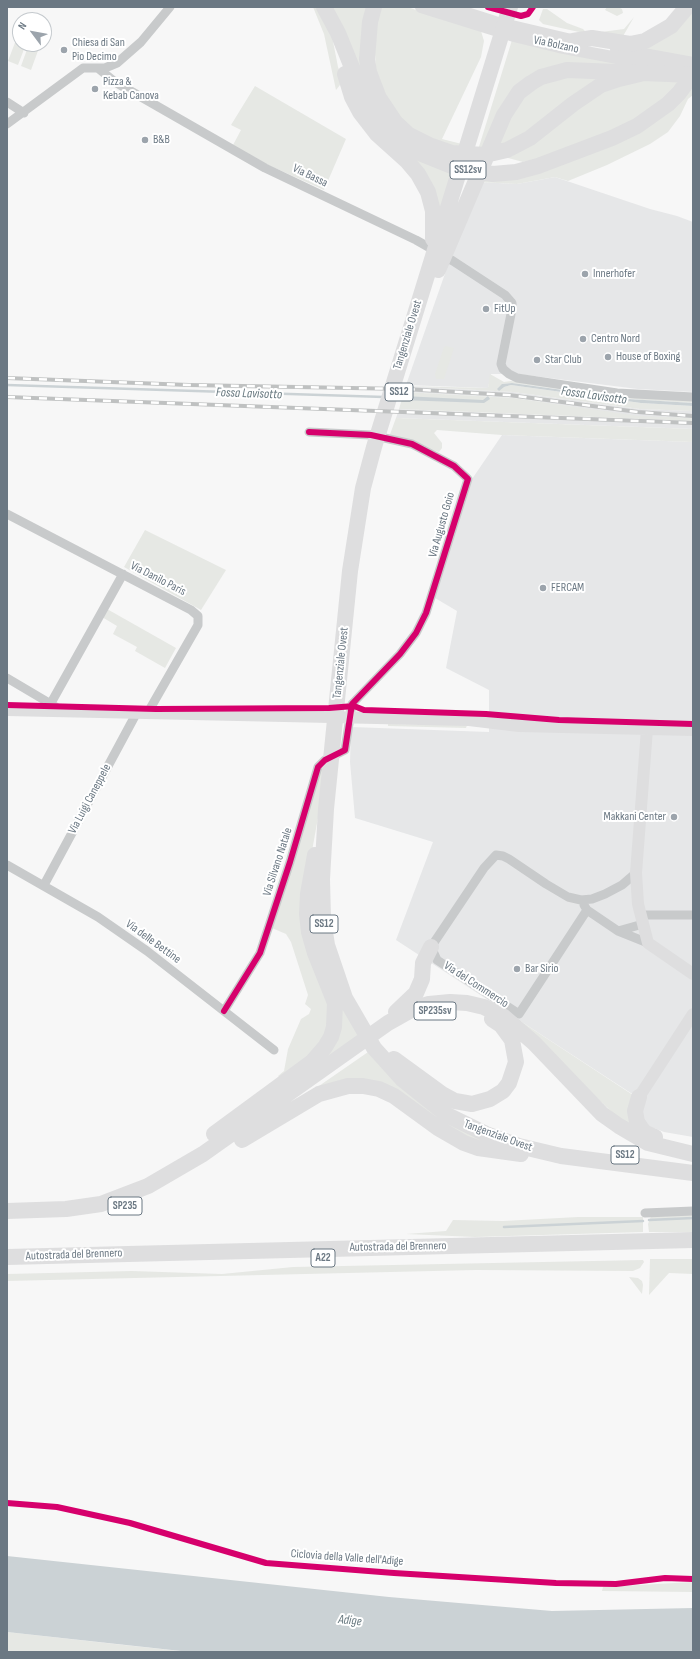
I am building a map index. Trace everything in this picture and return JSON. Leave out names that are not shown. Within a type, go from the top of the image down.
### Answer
[{"type":"highway","name":"SS12sv","points":[[324,7],[338,33],[364,97],[378,118],[401,140],[414,149],[452,166],[493,174],[516,172],[538,166],[612,138],[637,126],[656,113],[679,93],[693,74]]},
{"type":"highway","name":"SS12sv","points":[[374,7],[369,29],[367,59],[374,88],[383,105],[395,122],[417,140],[452,153],[485,155],[507,150],[530,138],[591,91],[619,79],[644,73]]},
{"type":"highway","points":[[573,41],[592,38],[630,44],[645,40],[671,26],[687,7]]},
{"type":"highway","name":"Tangenziale Ovest","points":[[367,1029],[340,959],[334,924],[331,880],[333,784],[365,521],[382,448],[429,283],[514,9]]},
{"type":"highway","name":"SS12sv","points":[[338,33],[344,72],[352,97],[360,112],[377,134],[407,160],[418,174],[428,192],[433,211],[433,236],[429,283]]},
{"type":"highway","name":"SS12sv","points":[[429,283],[498,126],[510,104],[519,92],[541,77],[567,70],[693,74]]},
{"type":"highway","points":[[452,166],[472,154]]},
{"type":"highway","name":"Tangenziale Ovest","points":[[333,784],[326,809],[322,879],[323,919],[327,945],[345,998],[378,1046],[416,1092],[462,1124],[519,1146],[561,1156],[693,1173]]},
{"type":"highway","points":[[172,1173],[211,1136],[312,1062],[325,1047],[331,1037],[334,1027],[334,1003],[309,932],[308,894],[312,869],[326,809]]},
{"type":"highway","points":[[388,1023],[393,1014],[416,993],[422,979],[423,963],[431,947]]},
{"type":"highway","name":"SP235sv","points":[[172,1173],[231,1135],[388,1023],[413,1009],[429,1004],[450,1002],[467,1003],[494,1011],[513,1023],[602,1114],[619,1126],[653,1145],[693,1154]]},
{"type":"highway","name":"SP235sv","points":[[211,1158],[253,1125],[382,1037],[414,1018],[436,1010],[451,1009],[467,1011],[484,1015],[495,1021],[512,1040],[516,1062],[513,1075],[503,1091],[490,1099],[478,1103],[466,1104],[442,1094],[394,1059]]},
{"type":"highway","name":"Tangenziale Ovest","points":[[378,1046],[439,1099],[484,1125],[557,1146],[693,1164]]},
{"type":"highway","points":[[211,1158],[276,1118],[319,1094],[348,1086],[363,1086],[394,1096],[438,1128],[464,1143],[478,1148],[508,1153],[561,1156]]},
{"type":"highway","points":[[639,1097],[635,1114],[639,1126],[644,1132],[651,1136],[693,1148]]},
{"type":"highway","name":"SP235","points":[[7,1220],[78,1216],[121,1208],[152,1194],[211,1158]]},
{"type":"highway","name":"SP235","points":[[7,1211],[66,1209],[101,1204],[148,1186],[172,1173]]},
{"type":"highway","name":"Autostrada del Brennero","points":[[7,1265],[645,1246],[693,1240]]},
{"type":"highway","name":"Autostrada del Brennero","points":[[7,1257],[645,1246],[693,1251]]},
{"type":"street","points":[[7,124],[24,113],[83,68],[99,68],[117,63],[132,50],[170,7]]},
{"type":"street","name":"Via Bolzano","points":[[421,7],[514,36],[559,47],[693,74]]},
{"type":"street","name":"Via Bolzano","points":[[448,7],[495,22],[573,41],[693,63]]},
{"type":"street","name":"Via Bassa","points":[[99,68],[115,82],[265,168],[416,240],[453,261],[505,295],[512,303],[512,309],[501,364],[503,369],[511,376],[617,393],[693,397]]},
{"type":"street","points":[[7,102],[24,113]]},
{"type":"street","name":"Via Augusto Goio","points":[[309,432],[371,435],[412,444],[454,466],[468,479],[426,613],[416,633],[400,654],[354,700],[351,706],[349,722]]},
{"type":"street","name":"Via Danilo Paris","points":[[7,514],[191,610],[198,616],[198,625],[142,714]]},
{"type":"street","points":[[51,703],[123,574]]},
{"type":"street","points":[[7,678],[66,712]]},
{"type":"street","points":[[7,710],[349,722],[462,720],[519,726],[693,730]]},
{"type":"street","name":"Via Luigi Caneppele","points":[[44,885],[142,714]]},
{"type":"street","name":"Via Silvano Natale","points":[[224,1011],[260,953],[290,862],[318,767],[325,760],[345,750],[349,722]]},
{"type":"street","points":[[647,729],[636,873],[638,904],[648,943]]},
{"type":"street","points":[[431,947],[484,868],[496,855],[504,856],[510,859],[568,898],[582,900],[592,899],[605,894],[622,885],[636,873]]},
{"type":"street","name":"Via delle Bettine","points":[[8,867],[44,885],[98,917],[147,951],[274,1050]]},
{"type":"street","points":[[582,900],[587,910],[618,931],[648,943],[693,974]]},
{"type":"street","name":"Via del Commercio","points":[[431,947],[437,960],[520,1014],[587,910]]},
{"type":"street","points":[[618,931],[642,919],[693,915]]},
{"type":"street","points":[[639,1097],[693,1014]]},
{"type":"street","points":[[646,1214],[693,1211]]},
{"type":"shaded area","points":[[313,7],[321,7],[331,31],[338,67],[345,86],[340,85],[336,90],[324,34]]},
{"type":"shaded area","points":[[331,7],[370,7],[366,16],[382,115]]},
{"type":"shaded area","points":[[378,7],[407,7],[481,31],[484,41],[481,57],[442,139],[462,144],[460,149],[451,148],[407,126],[377,85],[373,24]]},
{"type":"shaded area","points":[[607,7],[618,7],[622,9],[623,13],[617,16],[605,10]]},
{"type":"shaded area","points":[[693,7],[693,59],[633,48]]},
{"type":"shaded area","points":[[543,9],[547,9],[567,23],[583,29],[588,34],[543,24],[539,20]]},
{"type":"shaded area","points":[[634,17],[622,38],[601,32],[624,29]]},
{"type":"shaded area","points":[[512,40],[656,70],[541,74],[483,150],[478,150]]},
{"type":"shaded area","points":[[12,50],[12,52],[23,52],[18,65],[8,61]]},
{"type":"shaded area","points":[[26,52],[38,52],[31,70],[21,66]]},
{"type":"shaded area","points":[[617,75],[534,130],[493,149],[516,101],[551,77]]},
{"type":"shaded area","points":[[684,79],[649,114],[557,155],[523,162],[497,155],[574,108],[622,81]]},
{"type":"shaded area","points":[[693,80],[693,95],[688,99],[680,116],[668,132],[650,144],[607,165],[568,181],[555,177],[517,184],[478,182],[624,137]]},
{"type":"shaded area","points":[[353,81],[454,170],[438,221]]},
{"type":"shaded area","points":[[255,86],[346,139],[324,190],[266,164],[233,145],[241,130],[231,125]]},
{"type":"shaded area","points":[[555,177],[693,222],[693,392],[638,389],[517,374],[491,374],[488,388],[406,385],[479,182],[517,184]]},
{"type":"shaded area","points":[[444,347],[454,348],[444,379],[436,379],[435,374]]},
{"type":"shaded area","points":[[490,374],[504,382],[511,381],[628,396],[693,399],[693,403],[642,400],[512,383],[502,384],[504,387],[511,385],[641,403],[693,406],[693,411],[640,409],[513,392],[405,386],[488,388]]},
{"type":"shaded area","points":[[405,386],[513,392],[640,409],[693,411],[693,429],[396,418],[399,409],[639,419],[639,417],[514,398],[404,392]]},
{"type":"shaded area","points":[[404,392],[514,398],[639,416],[693,418],[693,421],[399,409]]},
{"type":"shaded area","points":[[396,418],[693,429],[693,442],[502,435],[437,430],[434,433],[442,443],[442,448],[439,452],[389,437]]},
{"type":"shaded area","points":[[502,435],[693,442],[693,1137],[664,1132],[649,1126],[642,1117],[643,1101],[396,940],[433,842],[355,818],[350,762],[351,727],[489,732],[489,690],[446,668],[457,611],[435,598],[470,482]]},
{"type":"shaded area","points":[[145,530],[226,570],[201,610],[124,567]]},
{"type":"shaded area","points":[[107,609],[176,648],[165,668],[135,651],[137,647],[113,634],[117,626],[102,617]]},
{"type":"shaded area","points":[[388,724],[467,725],[466,728],[388,726]]},
{"type":"shaded area","points":[[322,767],[324,784],[307,879],[331,1004],[323,1043],[281,1079],[278,1076],[284,1071],[288,1049],[301,1019],[309,1014],[311,1009],[305,1004],[308,995],[291,942],[286,934],[272,928]]},
{"type":"shaded area","points":[[318,903],[361,1036],[247,1114],[331,1044]]},
{"type":"shaded area","points":[[505,1011],[636,1097],[632,1131]]},
{"type":"shaded area","points":[[371,1050],[499,1144],[471,1141],[393,1091],[303,1097]]},
{"type":"shaded area","points":[[693,1213],[693,1232],[649,1232],[648,1224],[651,1216]]},
{"type":"shaded area","points":[[578,1217],[643,1217],[643,1232],[475,1237],[406,1234],[446,1231],[453,1220],[503,1221]]},
{"type":"shaded area","points":[[650,1259],[693,1259],[693,1274],[669,1273],[649,1295]]},
{"type":"shaded area","points":[[643,1260],[644,1262],[640,1268],[633,1271],[476,1270],[7,1281],[7,1274],[132,1271],[222,1274],[293,1267]]},
{"type":"shaded area","points":[[629,1277],[638,1278],[642,1281],[642,1294]]},
{"type":"shaded area","points":[[693,1582],[693,1592],[602,1591],[603,1587]]},
{"type":"shaded area","points":[[7,1632],[124,1645],[190,1652],[7,1652]]},
{"type":"water","points":[[512,383],[628,399],[693,403],[693,406],[641,403],[511,385],[504,387],[499,391],[497,389],[502,384]]},
{"type":"water","points":[[403,396],[483,400],[488,396],[490,399],[484,403],[401,400]]},
{"type":"water","name":"Adige","points":[[7,1556],[389,1597],[552,1611],[693,1608],[693,1652],[190,1652],[7,1632]]},
{"type":"waterway","name":"Fossa Lavisotto","points":[[7,385],[384,397]]},
{"type":"waterway","points":[[649,1220],[693,1218]]},
{"type":"waterway","points":[[504,1227],[643,1221]]},
{"type":"railway","points":[[7,378],[189,385],[405,389],[509,395],[638,412],[693,416]]},
{"type":"railway","points":[[7,397],[693,423]]},
{"type":"cycle path","points":[[488,7],[521,16],[528,14],[533,7]]},
{"type":"cycle path","points":[[224,1011],[260,953],[290,862],[318,767],[325,760],[345,750],[352,704],[400,654],[416,633],[426,613],[468,479],[454,466],[412,444],[371,435],[309,432]]},
{"type":"cycle path","points":[[7,705],[156,709],[329,708],[354,706],[364,710],[486,714],[559,720],[693,724]]},
{"type":"cycle path","name":"Ciclovia della Valle dell'Adige","points":[[7,1503],[57,1507],[130,1523],[266,1563],[556,1583],[616,1584],[665,1578],[693,1579]]},
{"type":"place","name":"Chiesa di San Pio Decimo","points":[[64,50]]},
{"type":"place","name":"Pizza & Kebab Canova","points":[[95,89]]},
{"type":"place","name":"B&B","points":[[145,140]]},
{"type":"place","name":"Innerhofer","points":[[585,274]]},
{"type":"place","name":"FitUp","points":[[486,309]]},
{"type":"place","name":"Centro Nord","points":[[583,339]]},
{"type":"place","name":"House of Boxing","points":[[608,357]]},
{"type":"place","name":"Star Club","points":[[537,360]]},
{"type":"place","name":"FERCAM","points":[[543,588]]},
{"type":"place","name":"Makkani Center","points":[[674,817]]},
{"type":"place","name":"Bar Sirio","points":[[517,969]]}]
